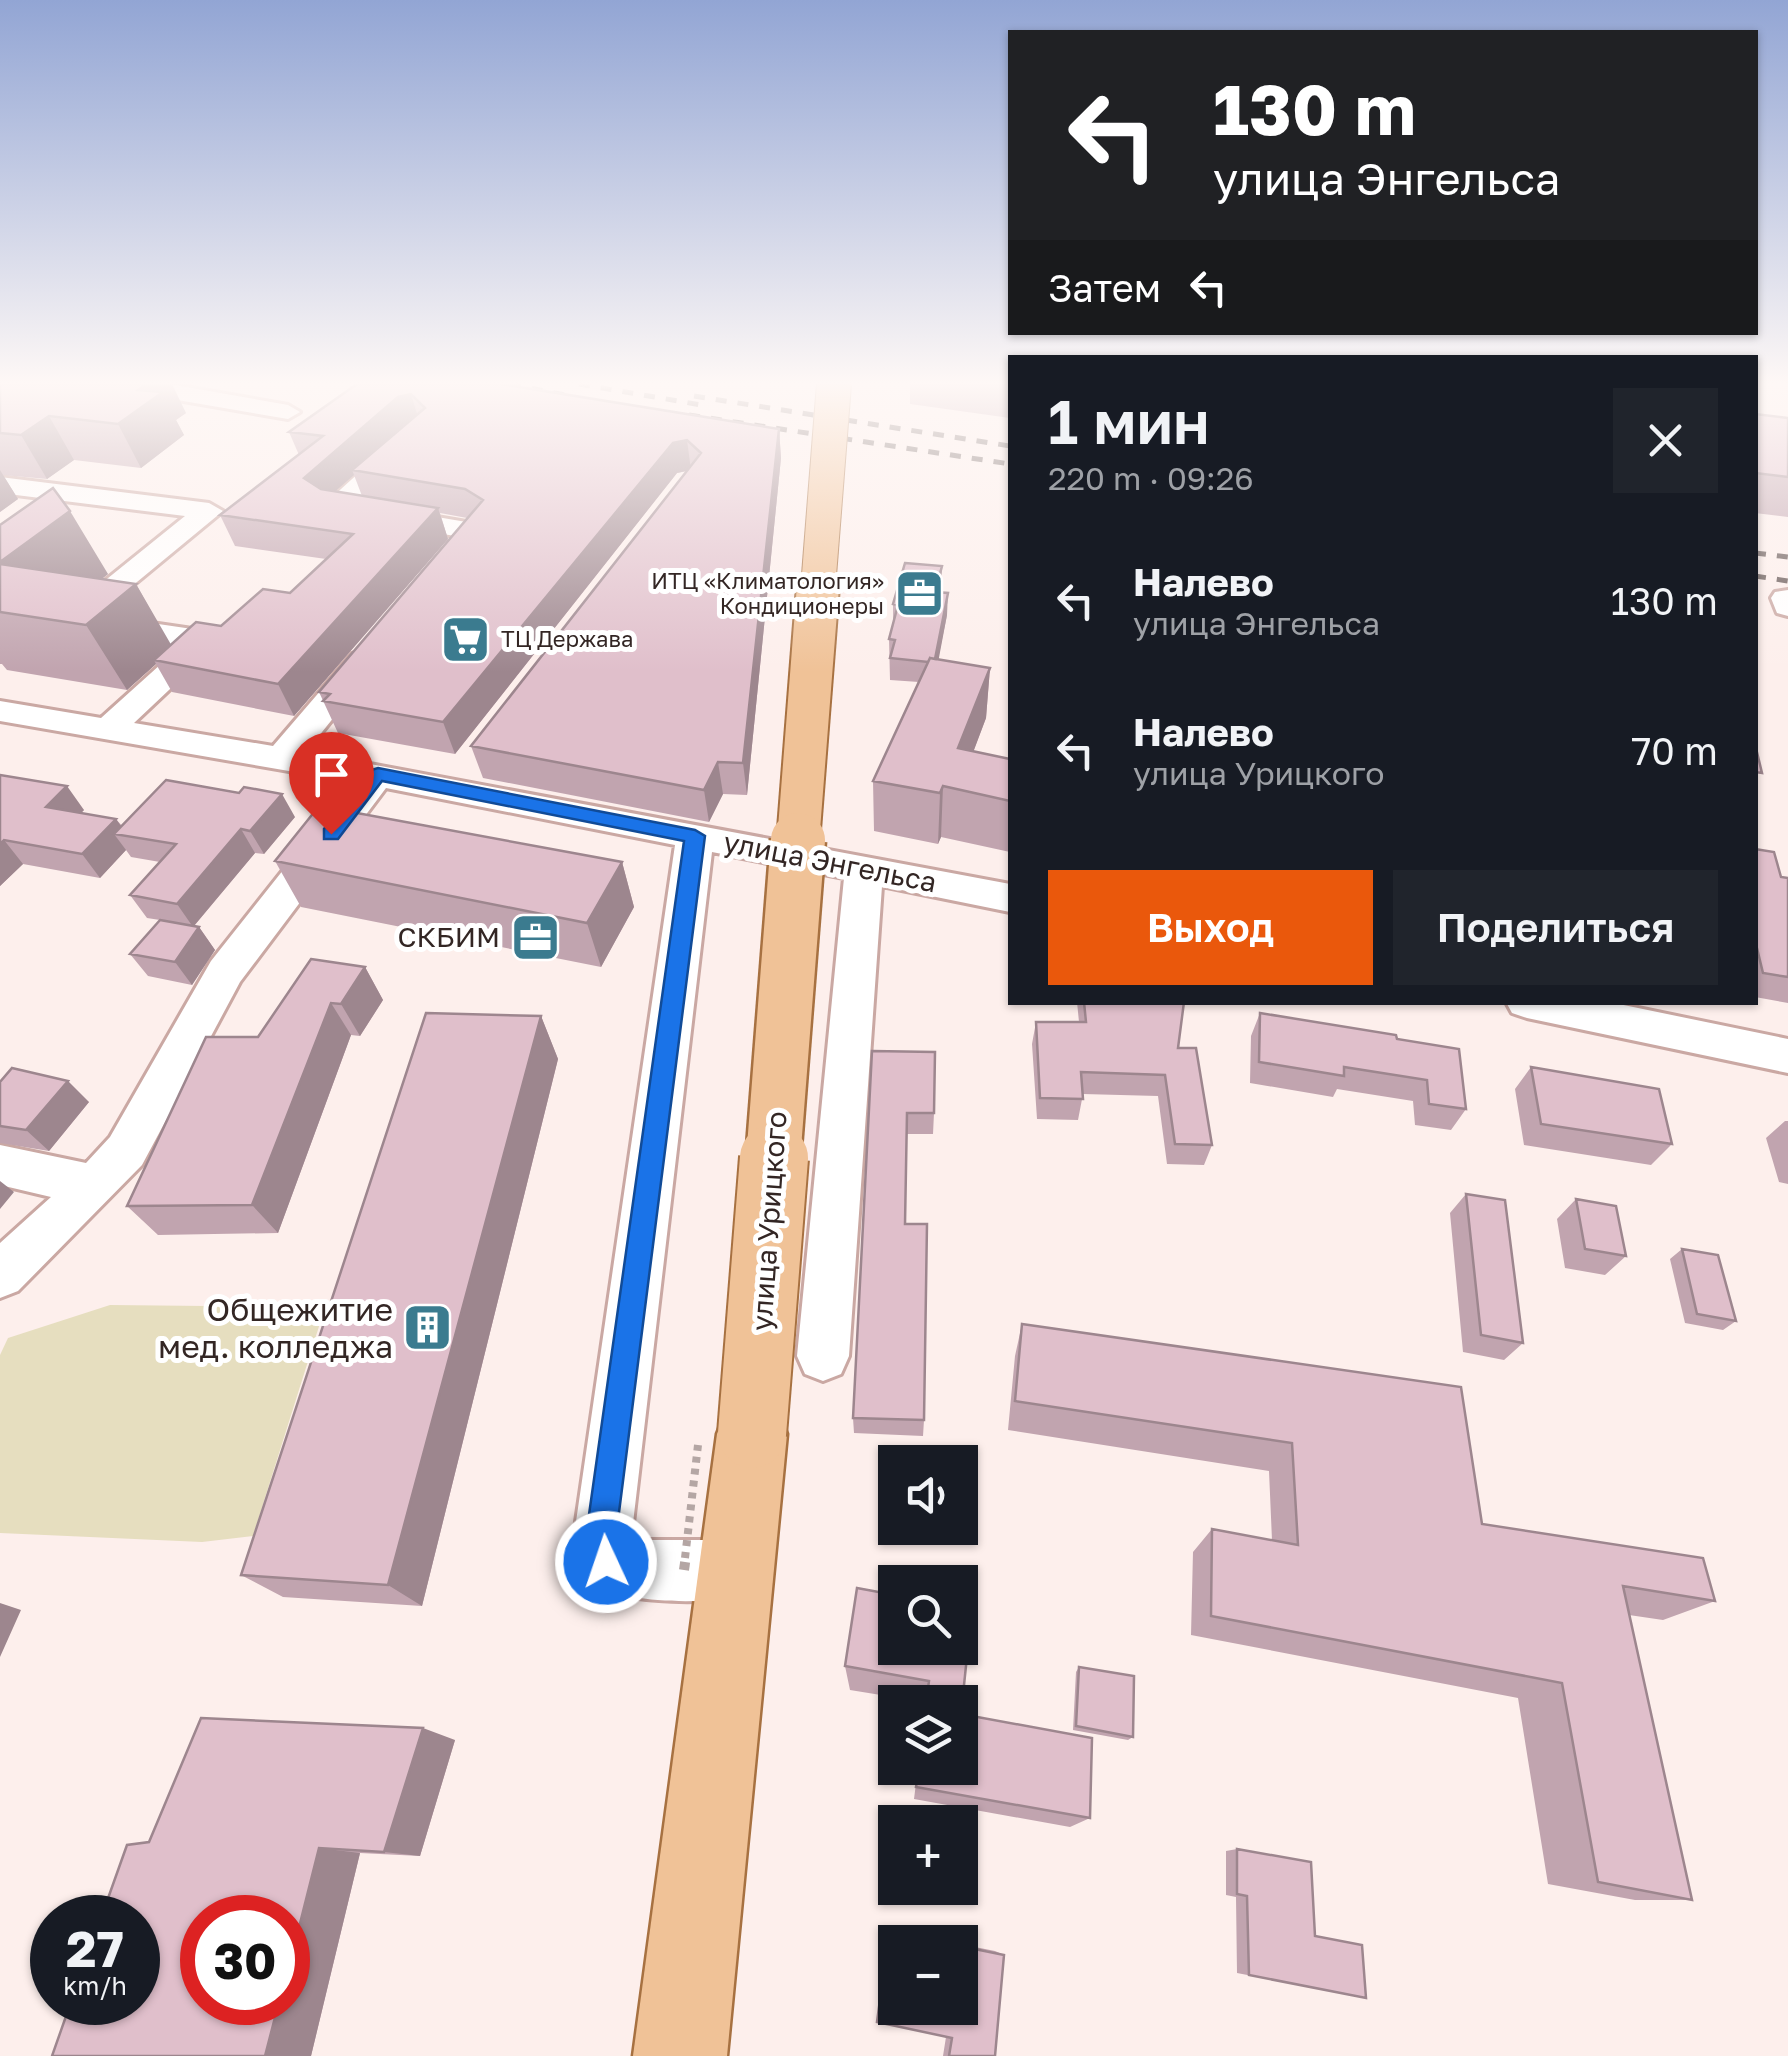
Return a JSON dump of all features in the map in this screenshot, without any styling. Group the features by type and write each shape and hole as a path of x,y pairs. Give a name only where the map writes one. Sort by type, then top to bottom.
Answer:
{"main road":[{"name":"улица Урицкого","path":"680,2056 752,1434 827,480"}],"street":[{"path":"366,480 334,508 474,530 424,590"},
{"path":"0,484 209,512 71,620 206,640 108,729"},
{"path":"56,517 85,496"},
{"path":"282,758 386,634"},
{"name":"улица Энгельса","path":"0,712 378,774 1008,898"},
{"path":"452,788 475,757"},
{"path":"0,1275 95,1186 126,1151 225,972 378,774"},
{"path":"695,836 601,1548 606,1562 620,1569 738,1569"},
{"path":"823,1356 864,868"},
{"path":"1541,1005 1788,1056"},
{"path":"0,1164 95,1186"}],"shaded area":[{"path":"110,1305 296,1307 321,1320 253,1536 202,1542 0,1533 0,1355 8,1338"}],"building":[{"path":"266,480 307,480 321,489 438,508 278,684 154,660 196,622 221,626 263,589 290,593 353,534 220,515"},
{"path":"411,480 643,480 443,722 323,701 330,694 319,692 483,500 465,489"},
{"path":"680,480 774,480 743,763 718,762 704,790 471,746"},
{"path":"53,488 70,511 0,562 0,525"},
{"path":"905,563 942,566 935,592 948,593 935,659 928,662 890,658 895,640 889,639 898,605 893,604"},
{"path":"0,564 136,584 86,625 0,612"},
{"path":"930,658 990,668 958,748 1008,759 1008,801 943,786 940,793 873,781"},
{"path":"0,775 67,786 46,807 116,819 82,854 4,840 0,844"},
{"path":"166,780 239,793 244,787 282,794 250,831 241,829 177,904 130,895 176,844 114,834"},
{"path":"319,806 622,862 587,923 275,861"},
{"path":"1758,849 1774,852 1781,877 1788,878 1788,977 1763,973 1758,952"},
{"path":"160,920 199,927 175,962 130,954"},
{"path":"311,959 365,967 341,1004 331,1003 252,1205 127,1206 206,1037 258,1037"},
{"path":"1084,1005 1184,1005 1178,1048 1196,1048 1212,1145 1175,1144 1165,1075 1081,1072 1083,1099 1040,1098 1036,1022 1086,1022"},
{"name":"Общежитие мед. колледжа","path":"426,1013 541,1016 388,1585 241,1575"},
{"path":"1260,1013 1459,1049 1466,1109 1429,1104 1427,1080 1344,1067 1344,1076 1259,1062"},
{"path":"872,1051 935,1052 934,1113 907,1113 905,1224 927,1224 924,1420 853,1418"},
{"path":"1531,1067 1659,1089 1672,1144 1541,1124"},
{"path":"12,1068 68,1081 26,1130 0,1126 0,1082"},
{"path":"1466,1194 1505,1200 1523,1343 1481,1335"},
{"path":"1576,1199 1616,1206 1626,1256 1585,1249"},
{"path":"1682,1249 1718,1255 1736,1321 1697,1314"},
{"path":"1022,1324 1461,1387 1482,1524 1703,1558 1715,1601 1623,1586 1692,1900 1598,1882 1562,1683 1211,1616 1212,1529 1298,1545 1292,1443 1015,1401"},
{"path":"857,1588 878,1592 878,1665 966,1665 964,1685 928,1685 929,1681 845,1666"},
{"path":"1079,1667 1134,1676 1133,1737 1076,1726"},
{"path":"978,1717 1092,1738 1090,1818 916,1787 978,1785"},
{"path":"201,1718 423,1728 384,1852 319,1848 307,1895 180,1895 180,2025 273,2025 265,2056 52,2056 63,2025 160,2025 160,1895 109,1895 127,1845 149,1842"},
{"path":"1237,1849 1311,1862 1315,1936 1362,1945 1366,1998 1249,1975 1247,1896 1237,1894"},
{"path":"978,1950 1004,1955 995,2056 949,2056 952,2038 891,2025 978,2025"}],"railway":[{"path":"1758,553 1788,557"},
{"path":"1758,576 1788,581"}],"place":[{"name":"ИТЦ «Климатология» Кондиционеры","path":"919,594"},
{"name":"ТЦ Держава","path":"466,639"},
{"name":"СКБИМ","path":"535,937"},
{"name":"Общежитие мед. колледжа","path":"428,1328"}],"route":[{"path":"331,834 378,774 695,836 601,1536 606,1562"}]}
